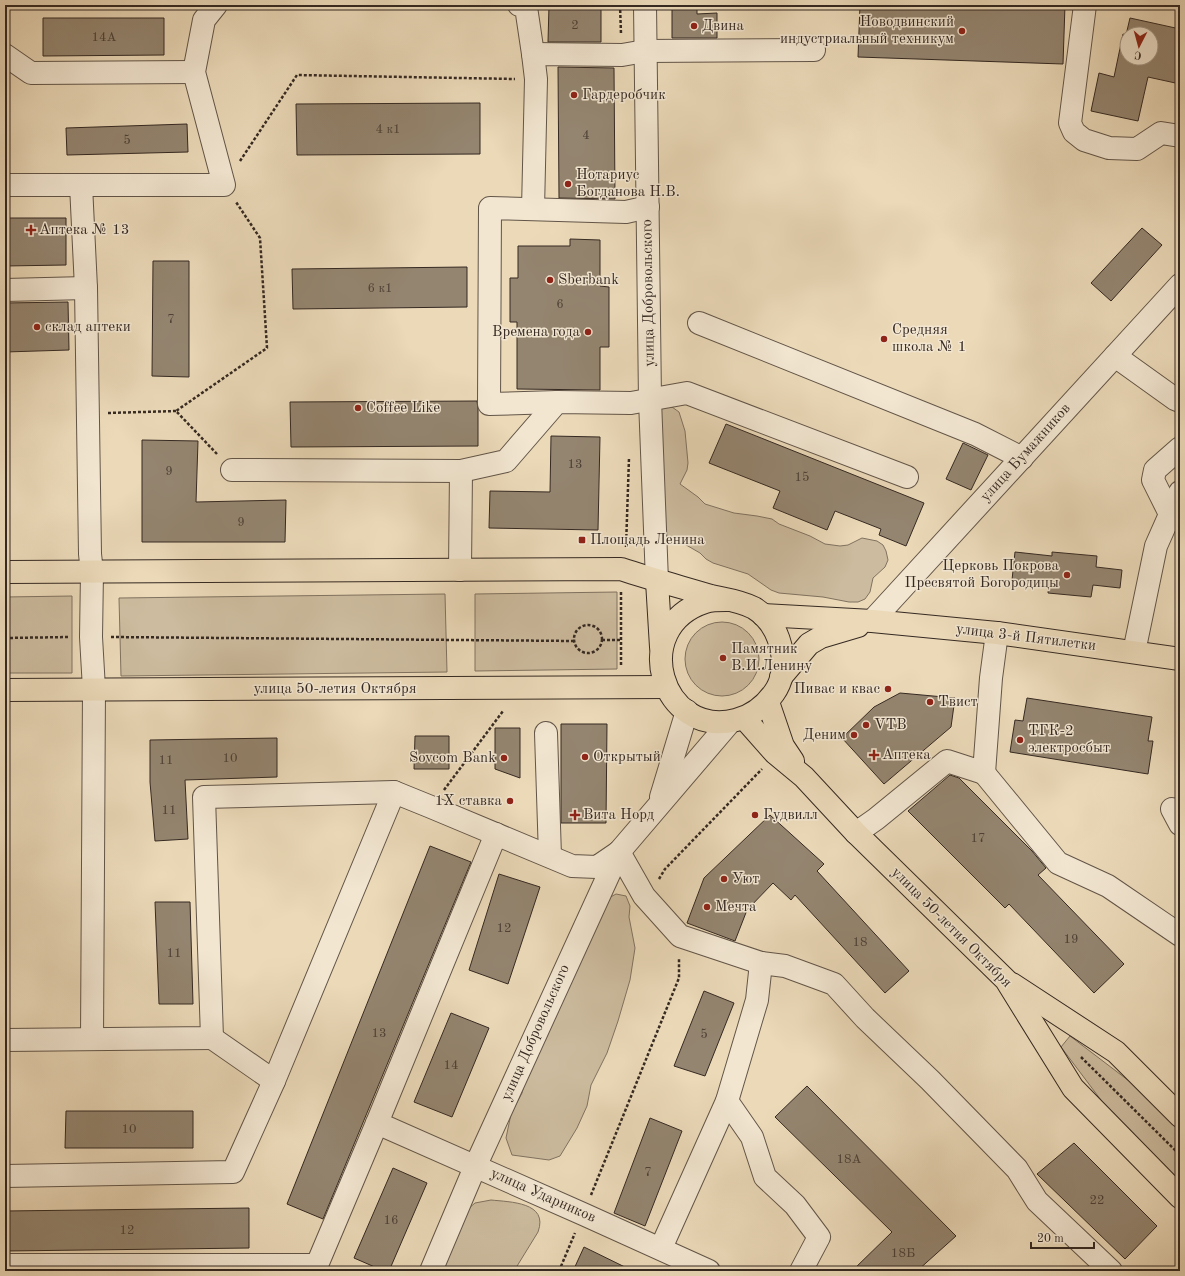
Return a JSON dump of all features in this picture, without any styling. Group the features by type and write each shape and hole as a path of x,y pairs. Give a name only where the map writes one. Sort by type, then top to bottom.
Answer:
{"main road":[{"path":"5,572 621,569 656,581 726,600 741,602 754,608 763,615 776,631 780,642 783,659 781,676 776,690 768,702 757,712 737,720 718,722 709,721 696,717 674,700 666,687 661,672 661,649 656,581"},
{"path":"661,649 666,634 673,624 691,607 707,601 726,600"},
{"name":"улица 3-й Пятилетки","path":"763,615 872,622 997,633 1180,659"},
{"path":"781,676 809,644 821,637 872,622"},
{"name":"улица 50-летия Октября","path":"5,690 666,687"},
{"path":"768,702 784,746 804,777"},
{"path":"737,720 804,777"},
{"name":"улица 50-летия Октября","path":"804,777 856,833 1006,980 1073,1088 1180,1197"},
{"path":"1006,980 1116,1052 1180,1116"}],"street":[{"path":"5,185 224,186 194,72 204,20 216,5"},
{"path":"519,5 526,7 536,79 533,209"},
{"name":"улица Добровольского","path":"645,5 650,400 656,581"},
{"path":"1085,5 1070,123 1074,132 1084,140 1109,148 1137,149 1161,133 1180,136"},
{"path":"533,54 622,55 645,51 814,50"},
{"path":"5,55 31,73 194,72"},
{"path":"81,185 86,288 90,554 92,572 91,637 94,690 92,1040"},
{"path":"648,207 626,212 490,208 489,404 558,402 631,403 686,393 907,477"},
{"name":"улица Бумажников","path":"872,622 1180,285"},
{"path":"5,290 86,288"},
{"path":"699,323 975,434 1022,458"},
{"path":"1115,356 1175,399 1180,401"},
{"path":"232,470 461,471 506,461 558,402"},
{"path":"1170,514 1153,480 1155,470 1180,448"},
{"path":"460,570 461,471"},
{"path":"1134,652 1156,546 1180,492"},
{"path":"984,773 991,678 997,633"},
{"path":"659,806 687,711"},
{"name":"улица Добровольского","path":"432,1271 475,1167 619,852 737,720"},
{"path":"546,733 550,856"},
{"path":"856,833 876,819 946,761 984,773 1058,863 1108,886 1180,935"},
{"path":"212,1038 204,797 394,792 572,866 596,867 619,852 644,896 680,936 761,963 785,966 834,984 865,1018 930,1080 1017,1169 1037,1201 1111,1271"},
{"path":"5,1176 234,1172 274,1081 394,792"},
{"path":"5,1265 316,1268 496,834"},
{"path":"660,1248 726,1101 757,1000 761,963"},
{"path":"5,1040 212,1038 274,1081"},
{"path":"726,1101 752,1136 764,1177 795,1205 819,1237 800,1271"},
{"name":"улица Ударников","path":"377,1123 709,1271"}],"path":[{"path":"88,413 176,411 267,348 260,238 224,186 297,75 536,79"},
{"path":"176,411 232,470"},
{"path":"621,569 621,687"},
{"path":"588,625 592,625 600,631 602,640 599,648 595,651 587,652 579,648 575,641 576,632 583,626 588,625"},
{"path":"5,638 91,637 575,641"},
{"path":"602,640 622,640"},
{"path":"431,807 503,710"},
{"path":"657,882 665,869 756,777 776,753"},
{"path":"559,1271 679,978 680,936"},
{"path":"1077,1053 1180,1155"}],"shaded area":[{"path":"665,405 672,407 679,412 685,431 688,463 687,470 680,484 705,504 734,513 772,519 779,524 810,536 825,544 840,546 848,545 862,538 877,541 883,545 888,560 885,567 873,578 870,592 865,599 858,602 849,602 823,597 779,593 771,590 748,574 713,563 700,553 681,542 664,540 653,414"},
{"path":"617,592 617,669 475,671 475,594"},
{"path":"445,594 447,672 121,676 119,598"},
{"path":"72,596 72,673 5,673 5,597"},
{"path":"715,622 729,622 743,628 753,638 759,652 759,666 753,680 743,690 729,696 715,696 701,690 691,680 685,666 685,652 691,638 701,628"},
{"path":"616,894 626,896 630,906 629,917 635,948 630,980 618,1021 607,1053 591,1085 587,1106 577,1128 560,1156 549,1160 512,1155 506,1138 511,1114 522,1093 528,1068 607,899"},
{"path":"1070,1036 1133,1084 1180,1131 1180,1181 1107,1108 1061,1047"},
{"path":"491,1200 517,1203 533,1209 538,1215 540,1222 538,1232 514,1271 443,1271 468,1209 475,1203"}],"building":[{"path":"549,5 601,5 601,42 548,42"},
{"name":"Двина","path":"672,5 697,5 697,14 717,13 717,38 672,38"},
{"name":"Новодвинский индустриальный техникум","path":"860,5 1065,5 1063,64 858,57"},
{"path":"43,18 164,18 164,55 43,56"},
{"path":"1130,18 1180,29 1180,84 1148,77 1138,121 1091,111 1099,73 1114,77 1119,53 1119,66 1159,66 1159,26 1128,26"},
{"path":"558,67 614,68 615,199 559,198"},
{"path":"480,103 480,154 297,155 296,104"},
{"path":"187,124 188,152 67,155 66,128"},
{"path":"5,218 66,218 66,265 5,266"},
{"path":"1142,228 1162,245 1111,301 1091,283"},
{"path":"570,239 600,240 600,286 609,287 609,347 600,347 600,390 517,389 517,322 510,322 510,278 518,278 518,246 570,246"},
{"path":"153,261 189,261 189,377 152,376"},
{"path":"467,267 467,307 293,309 292,269"},
{"name":"склад аптеки","path":"68,302 69,350 5,352 5,303"},
{"path":"477,401 478,446 291,447 290,402"},
{"path":"726,424 924,503 906,546 879,535 881,529 835,511 827,530 773,508 780,491 709,463"},
{"path":"551,436 600,437 598,530 489,528 490,491 550,492"},
{"path":"142,440 198,441 196,502 286,500 285,542 142,542"},
{"path":"963,443 988,455 971,490 946,479"},
{"name":"Церковь Покрова Пресвятой Богородицы","path":"1015,552 1052,556 1052,552 1097,556 1096,567 1122,570 1120,588 1093,585 1091,597 1048,593 1049,584 1012,580"},
{"path":"900,693 955,698 951,727 884,784 842,738 874,707"},
{"path":"1027,698 1152,717 1148,741 1153,741 1148,774 1010,752 1015,720 1023,721"},
{"path":"561,724 607,724 606,823 561,823"},
{"path":"495,728 520,728 520,778 495,769"},
{"path":"415,736 449,736 449,769 414,769"},
{"path":"277,738 277,777 185,780 188,839 155,841 150,782 150,740"},
{"path":"950,775 959,778 1032,851 1046,868 1038,875 1124,964 1094,993 1009,904 1005,908 908,811"},
{"path":"770,815 824,864 817,871 909,971 885,993 795,895 791,900 773,883 747,910 735,941 687,923 704,878"},
{"path":"430,846 471,862 323,1219 287,1204"},
{"path":"499,874 540,887 508,984 469,970"},
{"path":"155,902 190,902 193,1004 159,1004"},
{"path":"704,991 734,1003 705,1076 674,1066"},
{"path":"451,1013 489,1028 452,1117 414,1102"},
{"path":"807,1086 956,1236 917,1271 852,1271 892,1232 775,1117"},
{"path":"66,1111 193,1111 193,1148 65,1148"},
{"path":"650,1118 682,1131 645,1226 614,1213"},
{"path":"1074,1143 1157,1226 1125,1259 1037,1174"},
{"path":"393,1168 427,1183 389,1271 384,1271 354,1258"},
{"path":"249,1208 249,1248 5,1251 5,1211"},
{"path":"584,1247 633,1271 573,1271"}],"place":[{"name":"Двина","path":"694,26"},
{"name":"Новодвинский индустриальный техникум","path":"962,31"},
{"name":"Гардеробчик","path":"574,95"},
{"name":"Нотариус Богданова Н.В.","path":"568,184"},
{"name":"Аптека № 13","path":"31,230"},
{"name":"Sberbank","path":"550,280"},
{"name":"склад аптеки","path":"37,327"},
{"name":"Времена года","path":"588,332"},
{"name":"Средняя школа № 1","path":"884,339"},
{"name":"Coffee Like","path":"358,408"},
{"name":"Площадь Ленина","path":"582,540"},
{"name":"Церковь Покрова Пресвятой Богородицы","path":"1067,575"},
{"name":"Памятник В.И.Ленину","path":"723,658"},
{"name":"Пивас и квас","path":"888,689"},
{"name":"Твист","path":"930,702"},
{"name":"VTB","path":"866,725"},
{"name":"Деним","path":"854,735"},
{"name":"ТГК-2 электросбыт","path":"1020,740"},
{"name":"Аптека","path":"874,755"},
{"name":"Открытый","path":"585,757"},
{"name":"Sovcom Bank","path":"504,758"},
{"name":"1Х ставка","path":"510,801"},
{"name":"Вита Норд","path":"575,815"},
{"name":"Гудвилл","path":"755,815"},
{"name":"Уют","path":"724,879"},
{"name":"Мечта","path":"707,907"}]}
